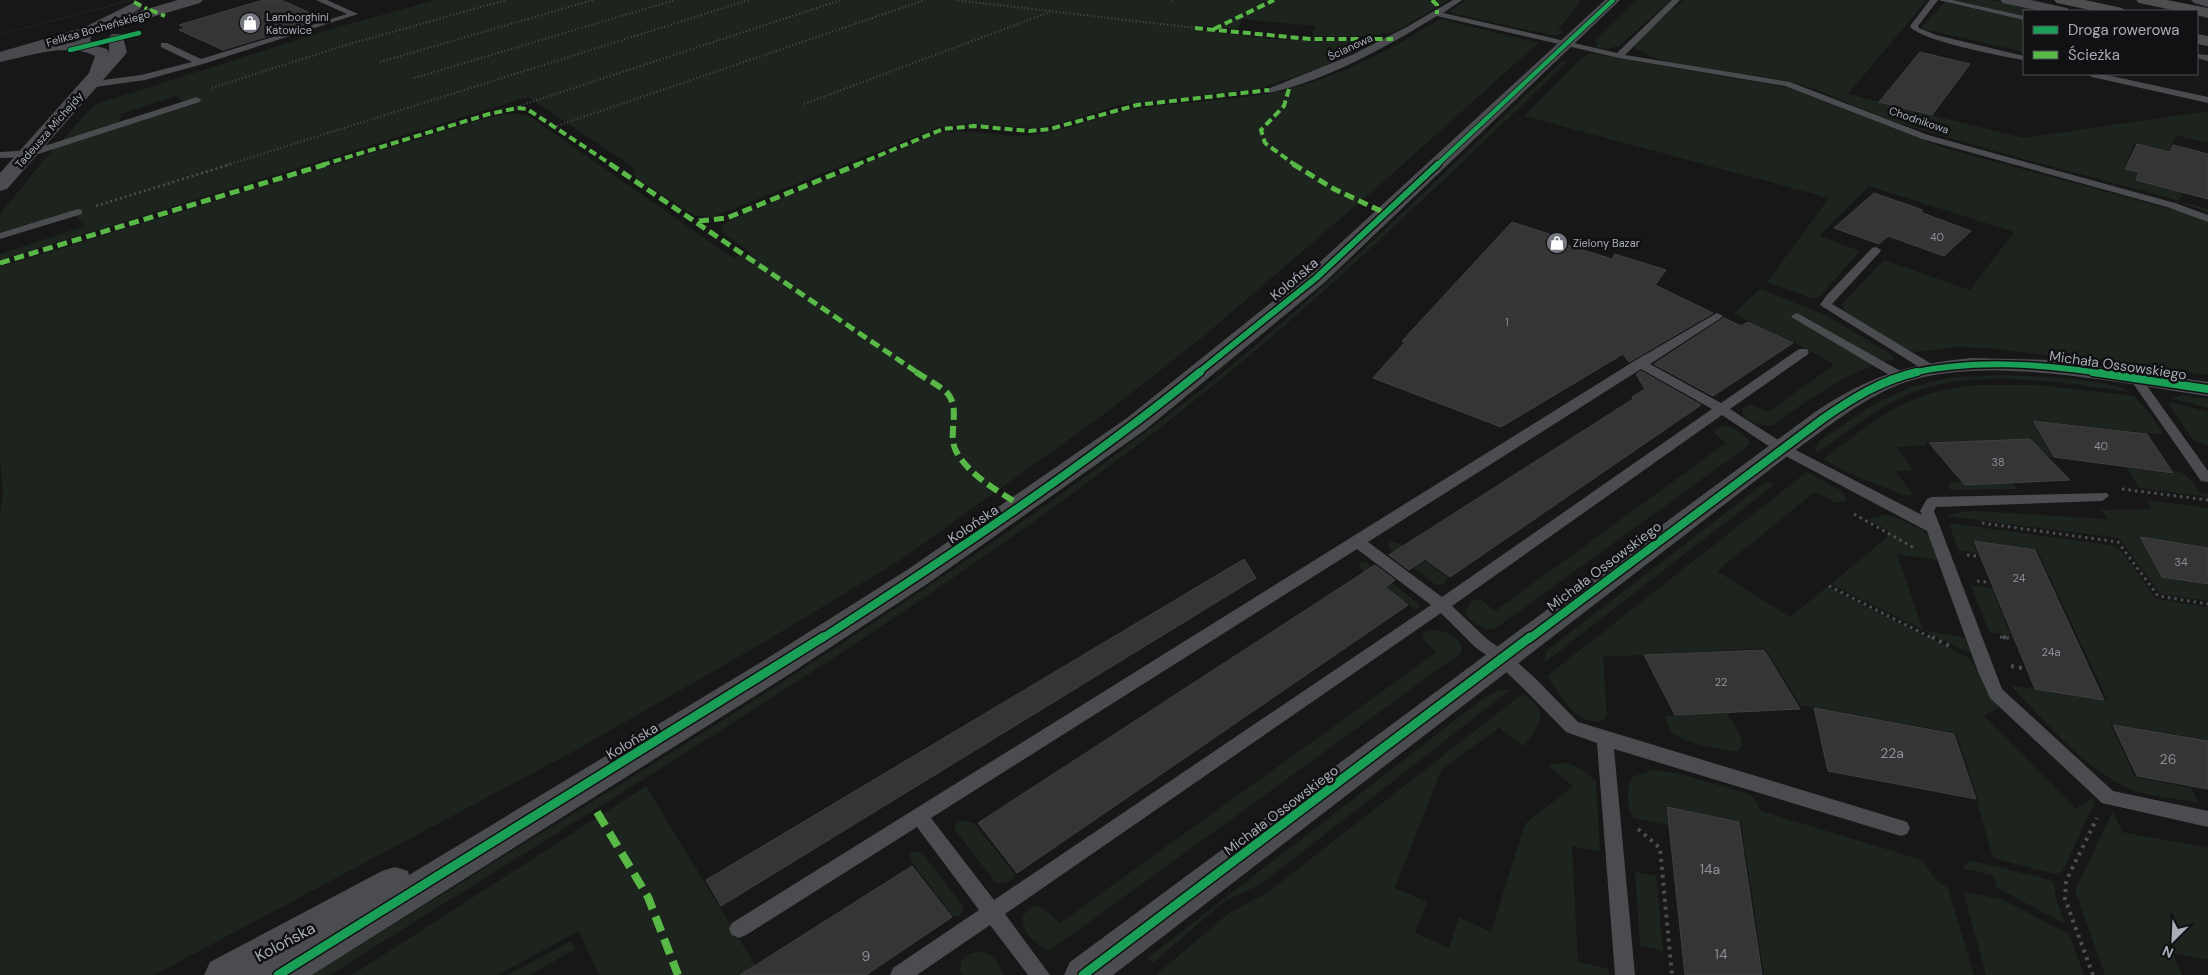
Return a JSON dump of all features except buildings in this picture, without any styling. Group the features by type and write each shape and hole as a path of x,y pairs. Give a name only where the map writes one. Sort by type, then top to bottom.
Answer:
{"highway":[{"path":"2062,0 2112,10"},
{"path":"2144,0 2193,10"}],"main road":[{"name":"Feliksa Bocheńskiego","path":"5,41 136,6 155,6 196,0"},
{"path":"2008,0 2057,10"},
{"path":"2199,0 2208,2"},
{"name":"Feliksa Bocheńskiego","path":"0,57 86,39 155,6"}],"street":[{"name":"Kolońska","path":"278,975 777,667 917,577 1136,424 1316,278 1613,0"},
{"path":"86,39 136,6"},
{"path":"5,41 118,37 126,27 155,6"},
{"name":"Tadeusza Michejdy","path":"0,185 119,52 118,37"},
{"path":"86,39 103,56 92,80"},
{"name":"Michała Ossowskiego","path":"1083,975 1781,448 1873,388 1900,376 1931,369 2010,366 2043,367 2208,389"},
{"name":"Kolońska","path":"223,975 612,768"}],"lane":[{"path":"92,80 142,78 354,14 320,0"},
{"name":"Ścianowa","path":"1268,90 1282,88 1343,63 1393,39 1458,0"},
{"path":"1619,56 1676,0"},
{"path":"1934,0 1914,26 1916,30 1934,37 2023,58"},
{"path":"1942,0 2023,18"},
{"path":"1437,14 1567,44"},
{"name":"Chodnikowa","path":"1567,44 1619,56 1793,85 1925,137 2171,205 2208,219"},
{"path":"164,45 200,62"},
{"path":"2096,75 2208,100"},
{"path":"0,155 27,154 197,100"},
{"path":"0,236 78,212"},
{"path":"1876,250 1830,298 1826,305 1931,369"},
{"path":"740,929 1640,363 1718,316"},
{"path":"1798,316 1900,376"},
{"path":"900,975 1442,605 1723,410 1803,352"},
{"path":"1640,363 1723,410 1781,448 1932,527"},
{"name":"Michała Ossowskiego","path":"2136,379 2206,478"},
{"path":"2102,496 1932,502 1927,511 1983,663 1996,693 2108,798 2208,820"},
{"path":"1358,542 1442,605 1480,643 1502,658 1572,727 1605,739 1901,828"},
{"path":"1605,739 1625,975"},
{"path":"919,816 1040,975"}],"path":[{"path":"206,90 346,45 506,0"},
{"path":"380,62 593,0"},
{"path":"414,78 675,0"},
{"path":"78,212 749,0"},
{"path":"510,109 841,0"},
{"path":"554,126 925,0"},
{"path":"955,0 1195,28"},
{"path":"804,104 1050,12"},
{"path":"2102,496 2110,487 2208,500"},
{"path":"1972,522 2118,542 2158,596 2208,604"},
{"path":"1829,586 1983,663"},
{"path":"2094,975 2065,898 2066,881 2108,798"},
{"path":"1635,826 1660,848 1672,975"}],"shaded area":[{"path":"135,0 0,35 0,34"},
{"path":"435,0 1448,0 1395,32 1367,36 1312,36 1315,26 1242,19 1238,29 1198,25 1194,30 1283,40 1382,41 1320,68 1261,88 1119,105 1061,123 1035,128 968,124 939,127 713,217 695,216 636,178 633,172 635,168 528,97 0,260 0,254 85,226 74,215 0,234 0,214 53,149 201,102 196,99 185,103 176,96 121,114 120,124 61,142 94,105 328,30"},
{"path":"1466,0 1581,0 1558,30 1563,32 1556,36 1456,14 1450,11"},
{"path":"1637,0 1671,0 1619,46 1606,49 1595,47 1598,44 1595,41"},
{"path":"1683,0 1927,0 1848,94 2023,138 2208,111 2208,143 2176,135 2169,151 2135,143 2124,168 2186,185 2179,201 1998,152 1890,120 1804,85 1772,78 1672,63 1636,49 1635,43"},
{"path":"1950,0 1992,0 2040,10 2023,10 2023,16"},
{"path":"1945,2 2023,20 2023,52 1924,29 1921,27"},
{"path":"1440,19 1538,43 1390,176 1205,335 1111,409 902,559 759,645 578,749 154,975 0,975 0,513 3,492 0,460 0,267 486,118 512,113 529,116 733,258 751,253 722,232 722,226 729,221 935,134 960,131 1021,136 1033,135 1131,110 1267,94 1290,89 1356,65"},
{"path":"1590,53 1789,88 1944,148 2185,213 2208,222 2208,375 1990,348 1958,347 1916,352 1906,349 1845,313 1842,304 1884,260 1970,290 2014,232 1869,186 1819,236 1860,251 1818,298 1811,298 1767,282 1829,198 1524,116 1580,59"},
{"path":"1562,61 1567,62 1422,201 1324,291 1170,420 1069,496 967,568 757,708 330,975 312,975 643,770 862,631 1076,484 1180,406 1279,325 1328,282"},
{"path":"2179,201 2208,209 2208,213"},
{"path":"1760,289 1827,316 1891,354 1894,359 1845,378 1772,426 1757,424 1743,416 1742,408 1752,405 1768,412 1834,365 1819,355 1734,314"},
{"path":"2001,375 2087,381 2119,387 2129,392 2023,380 1968,380 1942,384 1903,397 1865,419 1817,453 1815,449 1819,441 1874,404 1911,387 1947,378"},
{"path":"1978,385 2037,385 2134,396 2151,415 2164,435 2031,420 2052,457 2049,457 2030,439 1926,442 1927,445 1897,447 1913,470 1895,471 1913,494 1906,496 1846,472 1823,459 1877,419 1912,400 1953,388"},
{"path":"2182,395 2208,399 2208,408 2171,398"},
{"path":"2171,402 2208,412 2208,446 2193,440 2169,405"},
{"path":"1723,426 1742,434 1750,443 1748,446 1496,628 1487,630 1468,618 1465,611 1473,600 1481,600 1495,611 1726,443 1715,434 1714,430"},
{"path":"2127,468 2174,474 2173,470 2178,471 2189,478 2200,493 2208,494 2208,497 2139,488"},
{"path":"1807,472 1842,491 1847,500 1836,503 1815,492 1717,571 1790,617 1827,587 1971,659 1986,691 2000,707 1984,716 2076,809 2093,798 2094,804 2062,872 2055,874 1993,858 1977,802 1979,802 1956,733 1800,705 1765,648 1603,657 1607,716 1602,721 1584,719 1576,714 1547,676"},
{"path":"1767,481 1774,485 1544,663 1546,651"},
{"path":"1962,482 1965,485 2012,483 2017,489 1951,490 1948,486 1950,483"},
{"path":"2147,500 2208,508 2208,547 2138,537 2162,577 2208,585 2208,601 2160,594 2119,538 1945,516 1975,511 2108,519 2101,510 2152,509"},
{"path":"1890,515 1923,530 1930,536 1938,560 1897,554 1923,630 1831,584 1892,533 1868,519"},
{"path":"1949,523 2115,546 2126,557 2156,599 2208,607 2208,740 2110,724 2135,777 2191,788 2199,803 2135,791 2111,779 2064,742 2010,685 2108,701 2037,550 1972,540 1978,554 1958,550"},
{"path":"1390,541 1403,545 1448,578 1442,585 1435,584 1390,550 1388,544"},
{"path":"1361,562 1366,562 1420,605 1417,609 1362,570 1359,565"},
{"path":"1971,585 1992,588 2011,636 1989,632"},
{"path":"1431,630 1442,631 1457,639 1460,643 1461,653 1049,951 1036,942 1025,930 1023,918 1026,912 1034,906 1043,908 1060,923 1437,652 1424,641 1424,632"},
{"path":"1923,630 1965,638 1971,654"},
{"path":"1499,690 1510,690 1261,884 1225,901 1154,962 1146,959 1485,697"},
{"path":"1522,694 1537,706 1540,712 1538,725 1534,732 1523,746 1499,728 1441,770 1395,888 1427,902 1415,933 1449,948 1459,917 1491,932 1525,824 1573,786 1548,766 1562,763 1574,766 1596,781 1600,852 1572,846 1578,962 1608,969 1609,975 1156,975 1229,913 1267,893"},
{"path":"1727,713 1741,737 1742,746 1738,751 1704,746 1685,740 1673,733 1664,716"},
{"path":"1653,770 1677,773 1752,795 1761,811 1922,860 1936,880 1948,888 1974,975 1764,975 1741,822 1666,806 1668,825 1633,818 1629,809 1628,798 1632,777"},
{"path":"646,786 761,975 599,975 579,931 498,975 352,975"},
{"path":"2113,811 2122,832 2208,848 2208,960 2173,953 2182,975 2105,975 2075,890"},
{"path":"961,820 974,823 1015,874 1013,879 1004,883 996,883 955,830 955,825"},
{"path":"916,851 922,853 962,905 964,910 958,917 953,916 911,861 910,853"},
{"path":"1970,860 2050,880 2054,884 2055,895 2065,924 1996,887 1994,876 1963,868"},
{"path":"1635,872 1656,876 1663,951 1640,946"},
{"path":"1963,891 2003,900 2069,934 2084,975 1986,975"},
{"path":"571,941 575,949 530,975 507,975"},
{"path":"984,952 995,958 1004,975 963,975 960,971 961,961 971,953"}],"marked path":[{"path":"1214,29 1274,0"},
{"path":"1432,0 1437,5 1437,14"},
{"path":"134,2 147,9"},
{"path":"150,10 165,16"},
{"path":"1195,28 1310,39 1393,39"},
{"path":"1289,89 1284,106 1261,130 1265,143 1284,158 1334,189 1385,213"},
{"path":"699,221 714,221 727,218 943,129 974,126 1029,131 1050,129 1137,105 1269,90"},
{"path":"0,263 489,114 517,108 527,109 697,221 948,394 953,406 952,439 955,450 970,469 1021,506"},
{"path":"597,812 624,853 648,897 678,975"}],"cycle path":[{"path":"278,975 777,667 917,577 1136,424 1316,278 1613,0"},
{"path":"70,50 139,33"},
{"path":"1083,975 1781,448 1838,408 1868,390 1900,376 1934,368 1972,365 2012,365 2094,372 2208,389"}],"place":[{"name":"Lamborghini Katowice","path":"250,23"},
{"name":"Zielony Bazar","path":"1557,243"}]}
